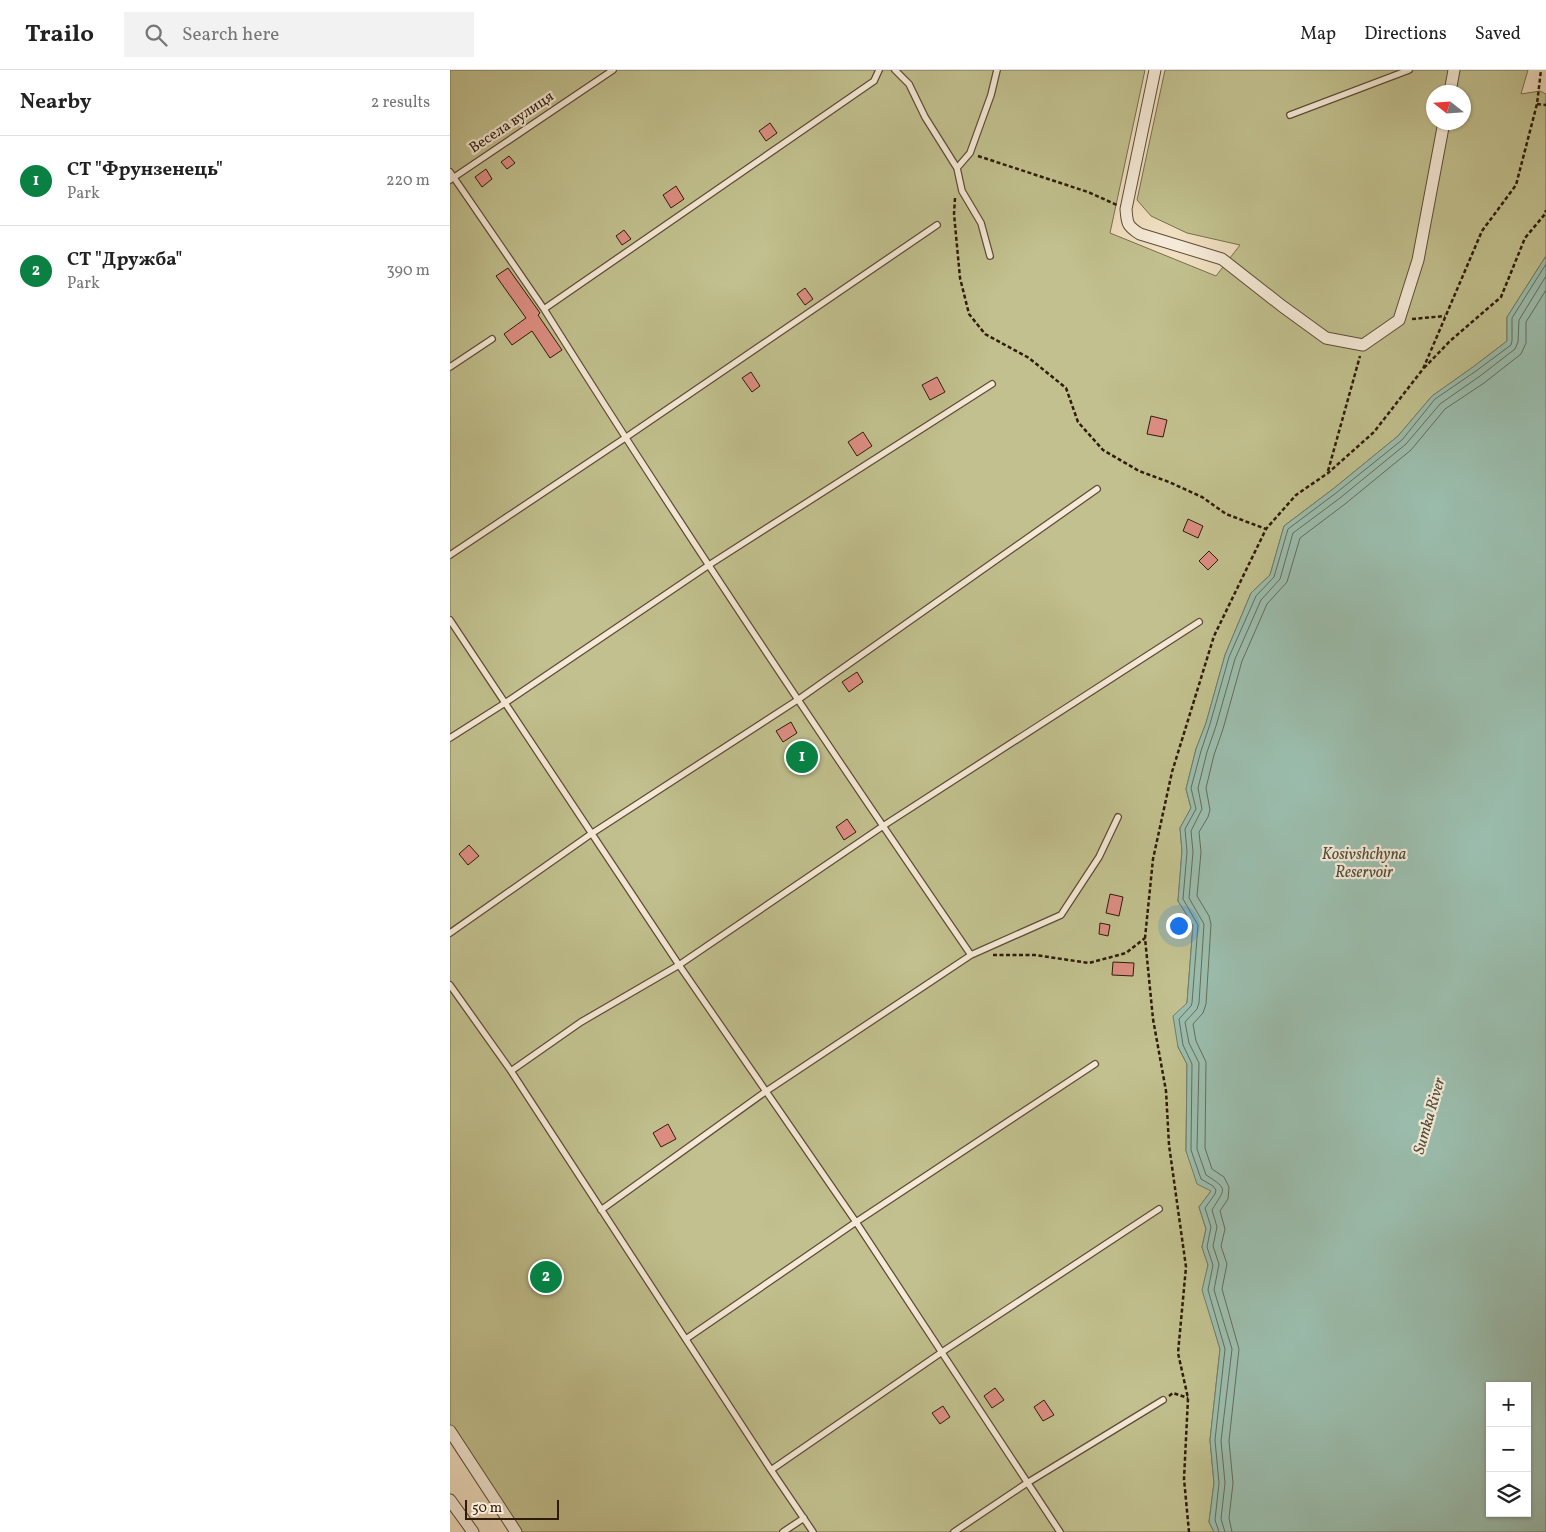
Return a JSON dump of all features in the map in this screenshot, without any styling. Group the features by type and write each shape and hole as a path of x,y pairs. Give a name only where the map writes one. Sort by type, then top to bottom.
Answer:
{"street":[{"path":"1155,70 1126,209 1129,227 1140,234 1222,259 1326,338 1363,345 1399,320 1418,260 1442,130"},
{"path":"1451,85 1454,70"},
{"path":"450,1431 516,1532"},
{"path":"450,1500 473,1532"}],"lane":[{"name":"Весела вулиця","path":"451,176 613,70"},
{"path":"544,309 874,81 879,70"},
{"path":"895,70 909,84 925,117 957,168 962,191 981,223 990,256"},
{"path":"957,168 970,153 991,95 997,70"},
{"path":"1290,115 1409,70"},
{"path":"451,176 544,309 708,565 971,955"},
{"path":"450,555 937,225"},
{"path":"450,367 492,339"},
{"path":"450,738 708,565 992,384"},
{"path":"450,933 591,834 798,699 1097,489"},
{"path":"450,620 679,965 856,1222 1060,1532"},
{"path":"511,1071 581,1022 679,965 883,826 1199,622"},
{"path":"601,1210 765,1092 971,955 1061,915 1099,857 1118,817"},
{"path":"450,984 511,1071 813,1532"},
{"path":"686,1340 856,1222 1095,1064"},
{"path":"771,1470 942,1352 1158,1209"},
{"path":"954,1532 1027,1482 1163,1400"},
{"path":"783,1532 804,1518"}],"path":[{"path":"1423,369 1482,231 1516,185 1537,104 1541,70"},
{"path":"1537,104 1546,105"},
{"path":"970,153 1088,192 1126,209"},
{"path":"955,196 954,214 960,278 969,314 986,334 1029,358 1066,388 1078,422 1104,450 1138,470 1202,497 1226,514 1266,529"},
{"path":"1190,1532 1184,1479 1188,1398 1178,1353 1186,1268 1169,1145 1166,1091 1153,1019 1145,938 1153,859 1172,772 1214,636 1266,529 1296,495 1328,473 1374,432 1423,369 1450,341 1501,297 1525,238 1545,214 1546,210"},
{"path":"1399,320 1445,316"},
{"path":"1328,473 1363,345"},
{"path":"971,955 1035,955 1089,963 1126,953 1145,938"},
{"path":"1163,1400 1173,1393 1188,1398"}],"shaded area":[{"path":"450,70 1145,70 1110,233 1216,276 1240,245 1187,233 1151,216 1137,200 1165,70 1528,70 1521,94 1540,91 1546,94 1546,256 1507,317 1507,341 1432,396 1398,436 1284,526 1270,575 1251,593 1225,655 1206,723 1196,749 1186,789 1191,808 1180,828 1182,851 1178,901 1193,925 1187,1003 1178,1047 1187,1064 1186,1151 1212,1190 1199,1207 1206,1229 1202,1247 1208,1265 1203,1290 1220,1349 1210,1440 1214,1483 1209,1522 1214,1532 520,1532 450,1426"}],"water":[{"name":"Kosivshchyna Reservoir","path":"1546,256 1546,1532 1214,1532 1209,1522 1214,1483 1210,1440 1220,1349 1202,1290 1208,1265 1202,1247 1206,1229 1199,1207 1211,1191 1197,1184 1186,1151 1187,1064 1178,1047 1173,1016 1187,1003 1193,925 1178,901 1182,851 1180,828 1191,808 1186,789 1196,749 1206,723 1225,655 1251,593 1270,575 1284,526 1398,436 1432,396 1507,341 1507,317"}],"building":[{"path":"770,123 777,133 766,141 759,131"},
{"path":"509,156 515,163 507,169 501,162"},
{"path":"486,169 492,179 482,187 475,177"},
{"path":"676,186 684,199 671,208 663,195"},
{"path":"624,230 631,239 622,245 616,236"},
{"path":"508,268 540,313 538,315 562,350 550,358 532,331 512,345 504,334 526,318 496,276"},
{"path":"805,288 813,299 805,305 797,294"},
{"path":"751,372 760,386 752,392 742,378"},
{"path":"937,377 945,392 930,400 922,385"},
{"path":"1151,416 1167,420 1163,437 1147,434"},
{"path":"863,432 872,446 857,456 848,442"},
{"path":"1188,519 1203,526 1198,538 1183,531"},
{"path":"1209,551 1218,560 1208,570 1199,561"},
{"path":"857,672 863,682 849,692 842,682"},
{"path":"791,722 797,733 783,742 776,731"},
{"path":"847,819 856,832 844,840 836,827"},
{"path":"469,845 479,856 468,865 459,854"},
{"path":"1110,894 1123,897 1119,916 1106,913"},
{"path":"1100,923 1110,925 1108,936 1099,934"},
{"path":"1113,962 1134,963 1133,976 1112,975"},
{"path":"668,1124 676,1139 661,1147 653,1133"},
{"path":"995,1388 1004,1400 992,1408 984,1396"},
{"path":"1044,1400 1054,1415 1043,1421 1034,1407"},
{"path":"943,1406 950,1417 940,1424 932,1413"}],"place":[{"name":"СТ \"Фрунзенець\"","path":"802,757"},
{"name":"СТ \"Дружба\"","path":"546,1277"}],"water label":[{"name":"Sumka River","path":"1430,1116"}]}
